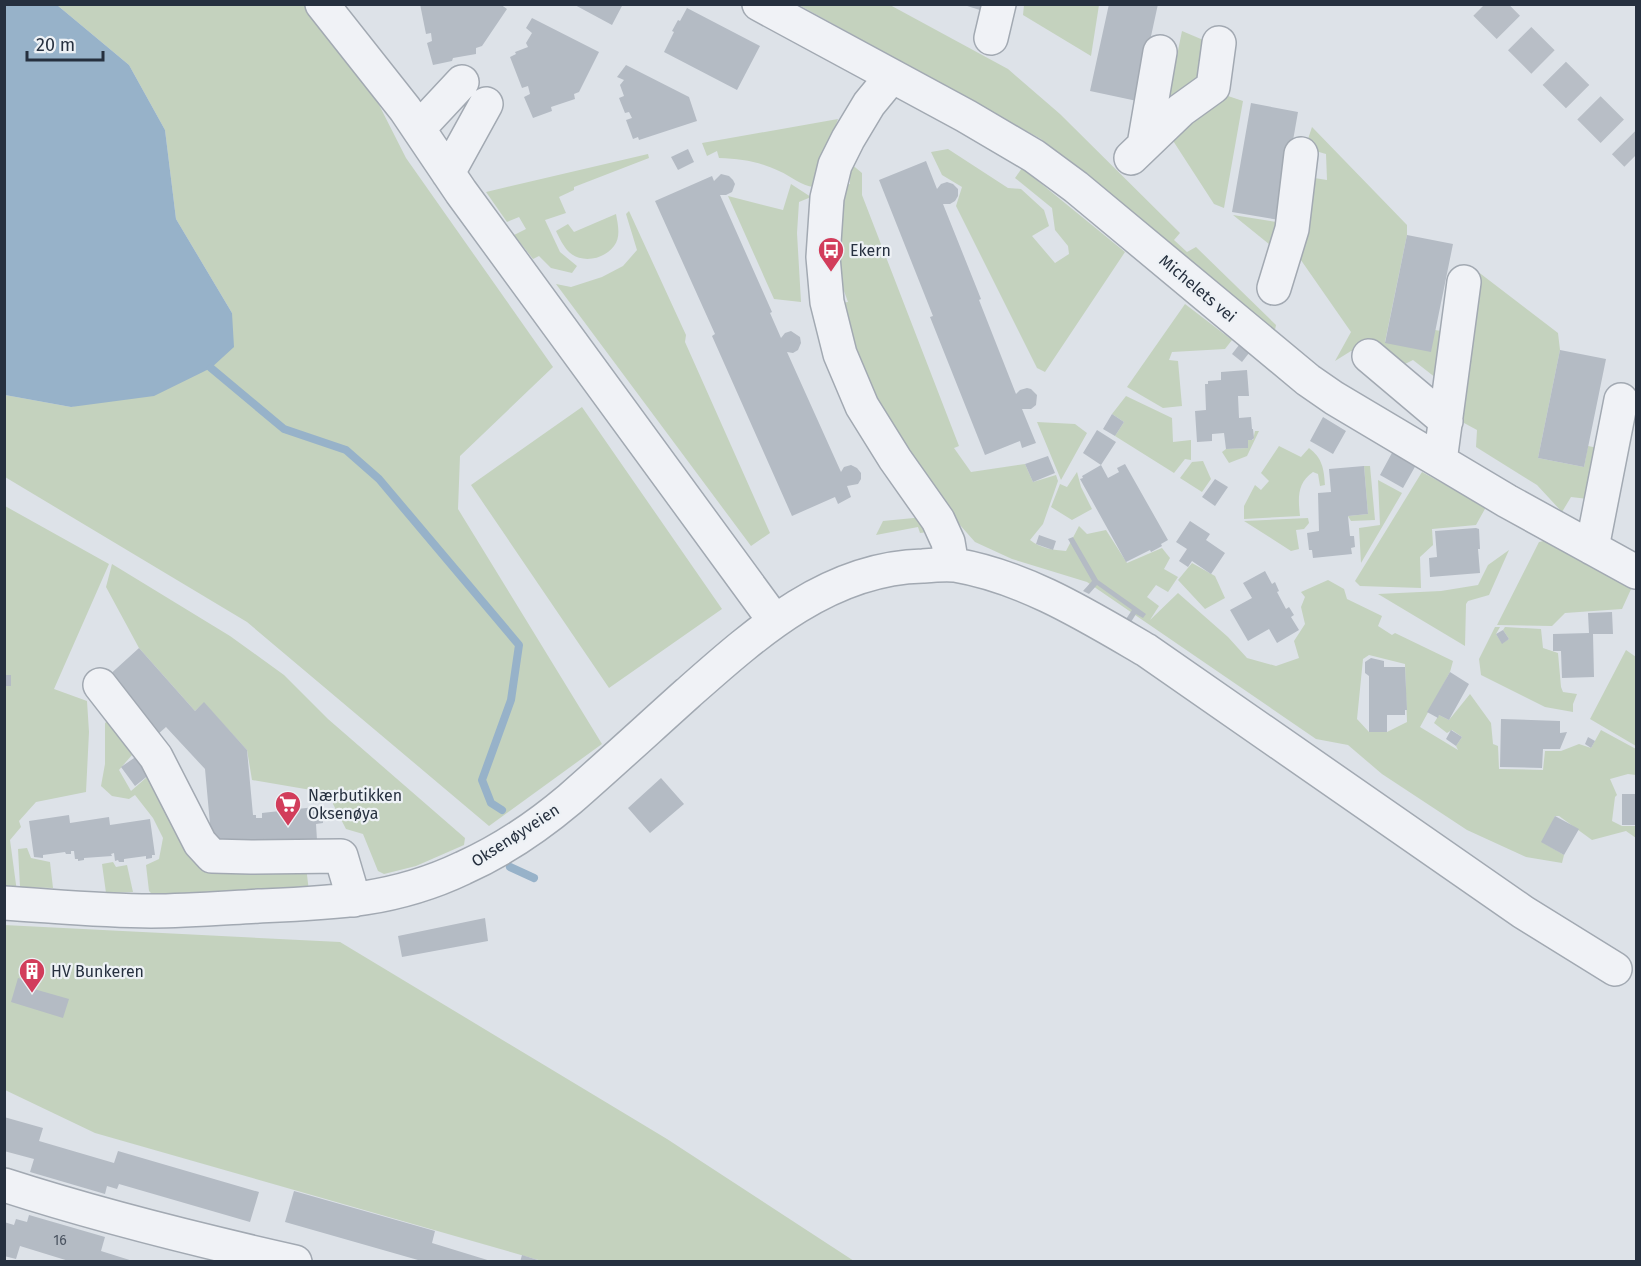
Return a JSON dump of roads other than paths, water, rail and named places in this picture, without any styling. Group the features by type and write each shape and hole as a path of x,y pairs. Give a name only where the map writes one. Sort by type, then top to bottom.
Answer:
{"street":[{"path":"322,4 418,128 774,620"},
{"name":"Michelets vei","path":"759,4 966,116 1034,156 1076,187 1308,380 1334,398 1636,572"},
{"path":"991,38 999,4"},
{"path":"1160,52 1137,151 1181,110 1213,87 1219,43"},
{"path":"892,76 864,112 835,165 827,198 823,257 827,302 840,354 862,406 895,459 938,520 948,542 952,565"},
{"path":"418,128 462,82"},
{"path":"448,172 486,104"},
{"path":"1274,288 1292,229 1301,154"},
{"path":"1440,461 1464,282"},
{"path":"1369,356 1446,421"},
{"path":"1592,548 1621,400"},
{"name":"Oksenøyveien","path":"4,903 150,911 329,903 379,897 424,885 498,849 568,800 722,663 774,620 848,580 889,569 952,565 994,574 1042,592 1084,613 1146,650 1523,912 1629,966"},
{"path":"100,686 156,757 200,843 212,856 341,856 354,900"},
{"path":"4,1185 79,1209 295,1262"}],"water":[{"path":"4,5 57,5 129,65 165,130 176,219 232,313 234,347 211,368 154,396 71,407 5,395"}],"waterway":[{"path":"211,368 284,429 346,450 379,479 519,645 511,700 482,780 491,803 502,810"},
{"path":"510,867 534,878"}],"tunnel":[{"path":"1485,4 1636,155"}],"place":[{"name":"Ekern","path":"831,273"},
{"name":"Nærbutikken Oksenøya","path":"288,827"},
{"name":"HV Bunkeren","path":"32,994"}]}
